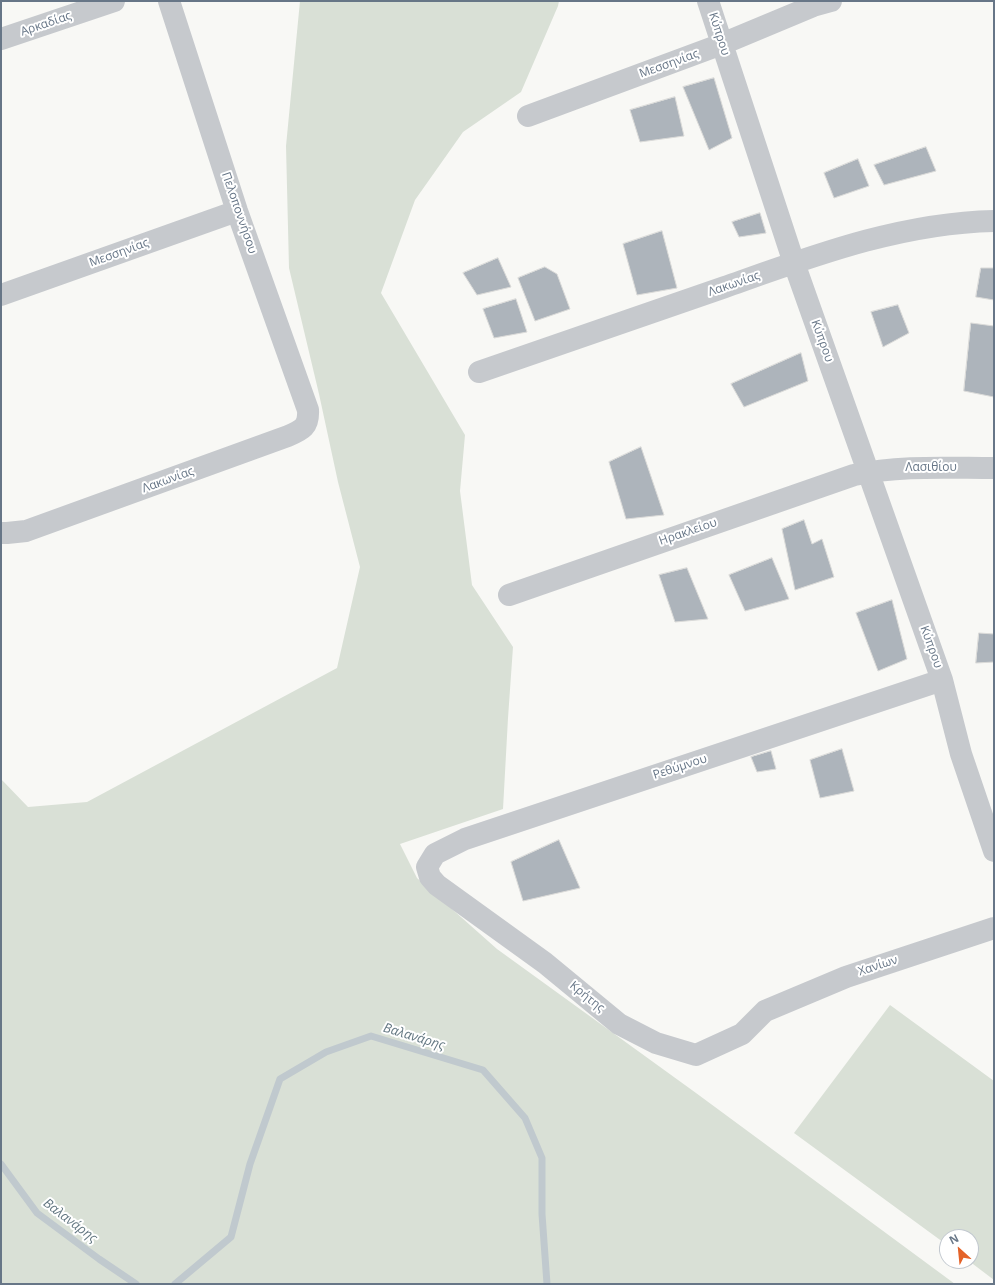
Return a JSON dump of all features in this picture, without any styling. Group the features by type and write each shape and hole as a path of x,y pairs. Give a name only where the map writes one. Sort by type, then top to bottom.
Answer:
{"street":[{"name":"Αρκαδίας","path":"1,39 114,1"},
{"name":"Πελοποννήσου","path":"169,1 237,211 308,410 307,424"},
{"name":"Κύπρου","path":"708,1 794,263 942,680 961,754 994,851"},
{"name":"Μεσσηνίας","path":"528,116 722,44 813,6 831,1"},
{"name":"Μεσσηνίας","path":"1,296 237,211"},
{"name":"Λακωνίας","path":"479,372 850,245 939,225 994,221"},
{"name":"Λακωνίας","path":"1,533 26,531 288,436 298,432 307,424"},
{"name":"Λασιθίου","path":"868,472 905,468 994,468"},
{"name":"Ηρακλείου","path":"509,595 832,482 868,472"},
{"name":"Ρεθύμνου","path":"427,867 435,854 465,839 942,680"},
{"name":"Κρήτης","path":"427,867 430,877 437,885 545,963 619,1024 656,1043 696,1055 742,1034 765,1011"},
{"name":"Χανίων","path":"765,1011 846,977 994,928"}],"shaded area":[{"path":"300,1 559,1 521,92 463,132 415,200 381,293 465,435 460,491 472,585 513,647 503,809 400,844 417,878 497,949 696,1093 955,1284 1,1284 1,779 28,807 87,802 337,668 360,567 338,482 289,268 286,146"},
{"path":"890,1005 994,1081 994,1280 979,1269 979,1229 939,1229 939,1239 794,1133"}],"building":[{"path":"714,78 732,138 709,150 683,87"},
{"path":"675,97 684,136 640,142 630,110"},
{"path":"926,147 936,171 884,185 874,165"},
{"path":"858,159 869,186 834,198 824,173"},
{"path":"760,213 766,233 739,237 732,222"},
{"path":"662,231 677,288 637,295 623,244"},
{"path":"498,258 511,287 477,295 463,273"},
{"path":"545,267 557,274 570,309 535,321 518,278"},
{"path":"981,268 994,268 994,300 976,297"},
{"path":"516,299 527,332 494,338 483,309"},
{"path":"898,305 909,333 883,347 871,312"},
{"path":"971,323 994,326 994,397 964,391"},
{"path":"801,353 808,381 744,407 731,384"},
{"path":"641,447 664,515 626,519 609,462"},
{"path":"804,520 812,544 822,539 834,577 795,590 782,529"},
{"path":"772,558 789,599 745,611 729,575"},
{"path":"687,568 708,619 675,622 659,575"},
{"path":"892,600 907,659 878,671 856,613"},
{"path":"979,633 994,634 994,662 976,663"},
{"path":"842,749 854,791 820,798 810,760"},
{"path":"771,751 776,769 757,772 751,757"},
{"path":"559,840 580,888 523,901 511,862"}],"waterway":[{"name":"Βαλανάρης","path":"175,1284 231,1237 250,1164 280,1079 326,1052 371,1036 483,1070 525,1118 542,1158 542,1214 547,1284"},
{"name":"Βαλανάρης","path":"1,1164 37,1213 99,1259 136,1284"}]}
